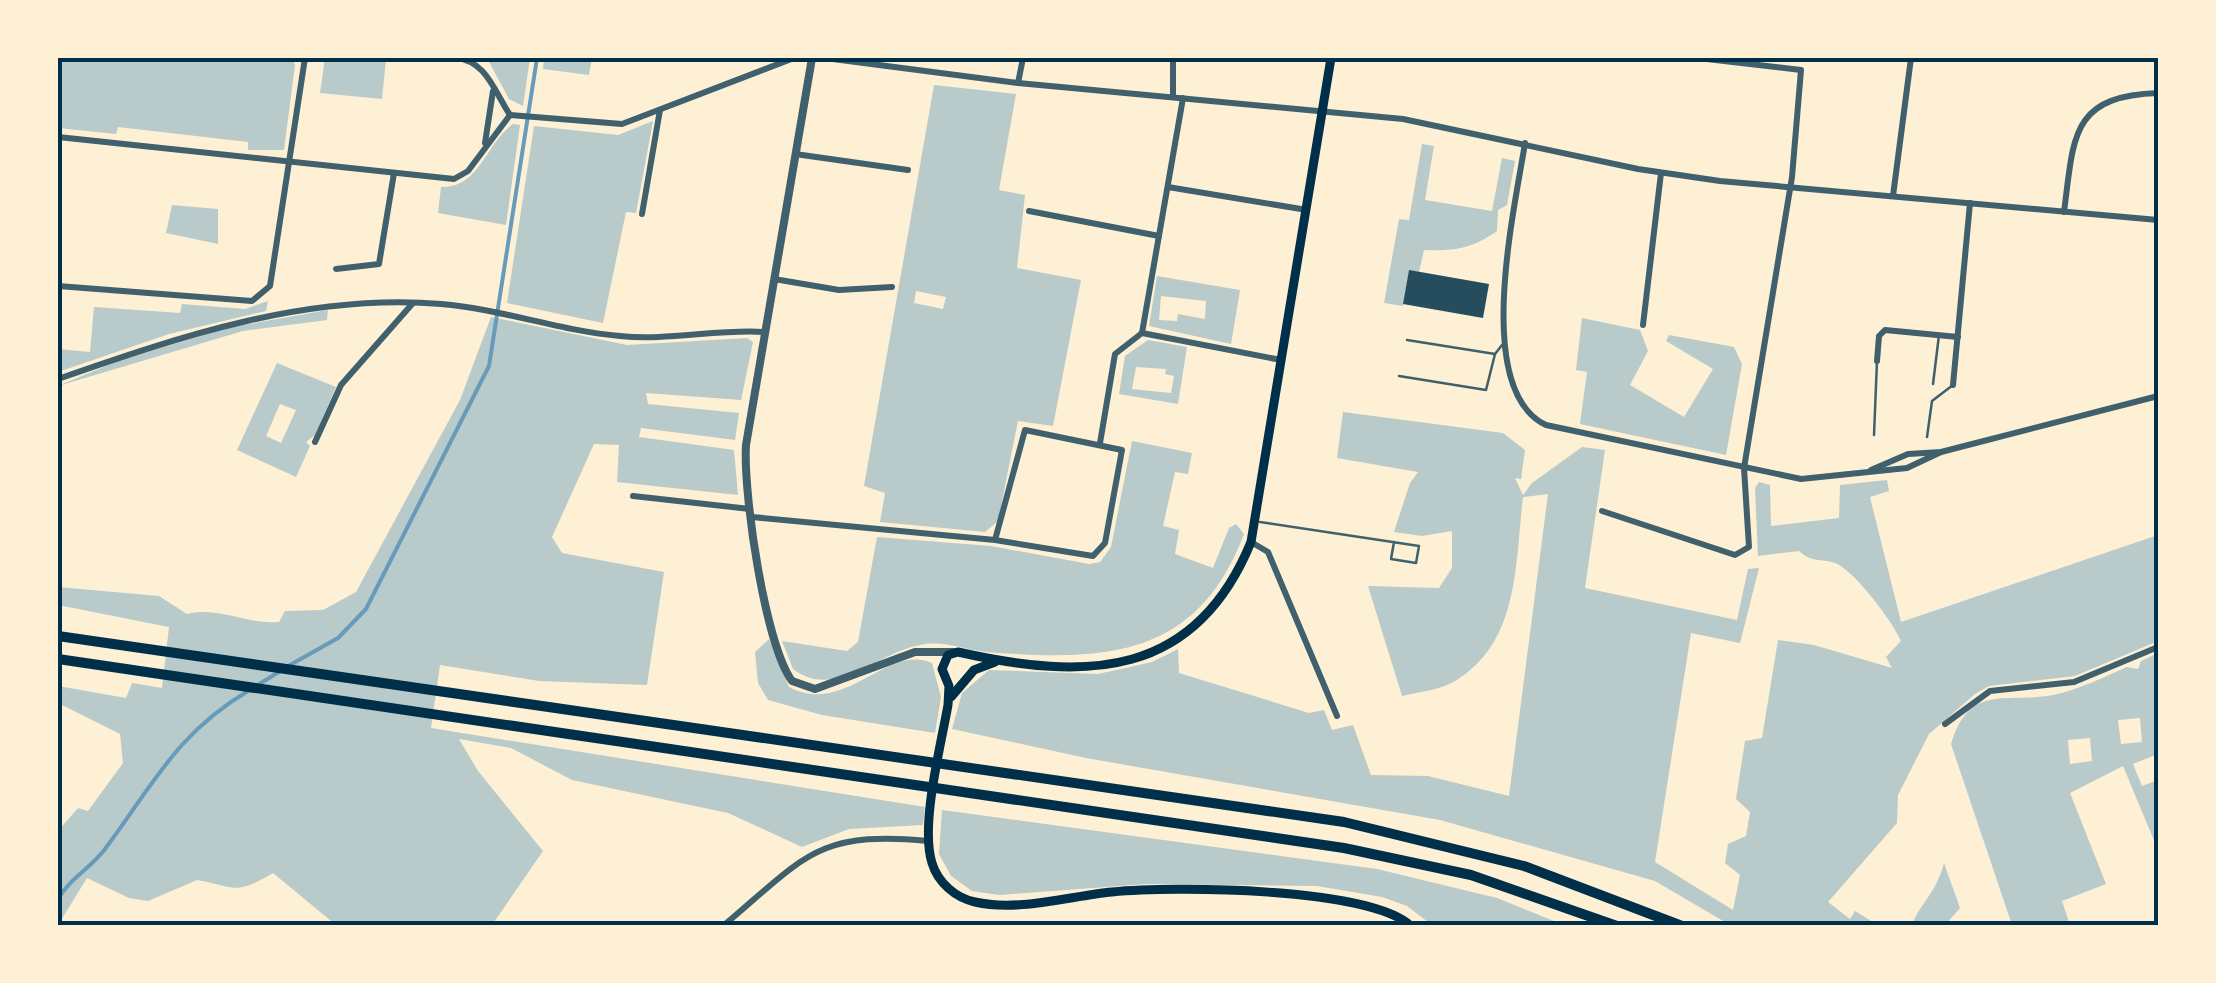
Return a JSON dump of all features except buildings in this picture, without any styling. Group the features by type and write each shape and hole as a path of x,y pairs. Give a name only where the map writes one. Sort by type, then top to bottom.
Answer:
{"highway":[{"path":"58,636 1344,822 1524,866 1682,926"},
{"path":"58,659 1344,848 1470,875 1617,926"}],"main road":[{"path":"1331,58 1251,542 1221,601 1194,631 1159,651 1111,664 1085,666 954,652 942,664 948,680 948,705 930,835 932,865 942,882 978,903 1011,904 1121,891 1322,896 1371,904 1411,926"},
{"path":"969,656 974,670"},
{"path":"948,705 974,670 1002,660"},
{"path":"948,680 963,683"}],"street":[{"path":"58,286 257,300 270,286 305,58"},
{"path":"455,58 479,66 510,115"},
{"path":"510,115 613,125 794,58"},
{"path":"812,58 746,448 751,513 774,640 792,681 814,690 926,650 954,652"},
{"path":"824,58 1018,82 1419,122 1662,173 2158,220"},
{"path":"1018,82 1023,58"},
{"path":"1172,96 1173,58"},
{"path":"1602,511 1742,554 1749,545 1744,468 1790,188 1801,70 1698,58"},
{"path":"1893,196 1911,58"},
{"path":"483,148 493,90"},
{"path":"2064,212 2072,153 2089,114 2114,96 2158,93"},
{"path":"1100,444 1115,354 1142,333 1183,97"},
{"path":"642,214 660,109"},
{"path":"58,137 460,178 510,115"},
{"path":"1525,143 1506,269 1506,340 1516,395 1538,421 1814,480 1917,465 1942,452"},
{"path":"795,154 908,170"},
{"path":"336,269 379,264 394,173"},
{"path":"1643,325 1662,173"},
{"path":"1168,187 1307,210"},
{"path":"1953,385 1970,204"},
{"path":"1029,211 1159,236"},
{"path":"774,279 839,290 892,287"},
{"path":"58,379 166,340 337,305 414,302 491,311 616,336 764,332"},
{"path":"315,442 341,385 414,302"},
{"path":"1877,361 1879,336 1885,330 1958,338"},
{"path":"1142,333 1282,360"},
{"path":"1868,471 1908,454 1942,452 2158,396"},
{"path":"632,496 1011,542 1087,556 1102,550 1123,453 1100,444 1025,430 995,540"},
{"path":"1251,542 1268,552 1336,716"},
{"path":"1946,724 1990,692 2074,682 2158,647"},
{"path":"926,650 942,664"},
{"path":"722,926 824,846 864,837 930,835"}],"lane":[{"path":"1934,384 1939,334"},
{"path":"1407,340 1495,354"},
{"path":"1400,376 1486,390 1495,354 1506,340"},
{"path":"1874,434 1877,361"},
{"path":"1928,437 1932,400 1953,385"},
{"path":"1254,521 1394,542 1418,546 1416,563 1392,559 1394,542"}],"shaded area":[{"path":"58,58 292,58 295,65 284,150 248,150 248,142 118,127 116,134 58,128"},
{"path":"325,58 386,59 382,99 320,93"},
{"path":"487,58 530,58 523,106 509,99"},
{"path":"544,58 592,58 589,75 543,69"},
{"path":"934,85 1016,94 999,190 1025,195 1017,268 1081,280 1053,426 1018,421 998,521 985,532 880,522 885,493 864,486","holes":["916,291 946,297 943,309 914,303"]},
{"path":"653,121 636,213 626,212 603,323 507,303 534,126 618,135"},
{"path":"513,124 520,125 506,225 438,213 441,187 464,181"},
{"path":"1422,144 1434,146 1425,200 1492,211 1502,158 1515,161 1507,205 1498,210 1497,231 1479,242 1462,248 1424,250 1419,272 1409,271 1403,306 1384,303 1399,219 1409,220"},
{"path":"172,205 218,209 218,244 166,233"},
{"path":"1157,276 1240,290 1231,344 1149,326","holes":["1161,296 1206,301 1205,319 1178,314 1177,321 1159,320"]},
{"path":"268,301 266,311 169,334 58,372 58,349 90,352 94,307 180,313 182,304 245,309"},
{"path":"328,310 327,320 243,331 58,386 120,360 232,327"},
{"path":"491,317 627,345 747,338 753,342 741,400 646,393 648,404 739,413 735,440 641,428 639,437 734,450 738,495 617,482 619,445 594,444 552,537 562,553 664,572 647,685 539,681 440,665 431,728 925,807 923,825 849,829 802,847 728,813 572,780 511,748 459,739 478,771 543,851 492,925 336,925 273,873 242,887 197,880 148,901 129,898 87,878 58,925 58,831 78,808 88,811 123,763 120,734 58,703 58,686 126,698 132,683 162,688 169,627 58,605 58,587 159,596 187,614 209,612 268,622 279,622 285,611 323,610 356,592 460,400"},
{"path":"1582,318 1640,330 1648,351 1630,385 1684,417 1713,369 1666,341 1669,335 1734,347 1742,364 1726,455 1580,424 1587,372 1576,370"},
{"path":"1148,340 1187,347 1178,404 1119,394 1125,356","holes":["1136,367 1166,369 1165,374 1174,376 1171,393 1132,389"]},
{"path":"277,363 336,387 315,435 306,442 310,446 296,477 237,450","holes":["280,404 296,410 281,443 266,436"]},
{"path":"1343,412 1503,433 1525,450 1521,479 1515,478 1523,495 1532,483 1582,447 1605,450 1585,588 1737,620 1748,569 1759,568 1740,643 1691,633 1655,862 1733,910 1740,875 1725,863 1728,844 1746,836 1750,812 1736,799 1745,741 1762,738 1778,640 1814,645 1892,668 1886,657 1901,641 1872,598 1835,563 1799,551 1758,556 1755,488 1759,482 1770,485 1771,526 1839,518 1840,485 1887,480 1889,491 1870,497 1901,622 2158,535 2158,641 2075,676 1989,686 1929,734 1898,795 1897,823 1828,902 1850,919 1855,911 1876,924 1895,925 1730,925 1655,881 1440,820 1086,758 952,729 962,693 989,670 1098,674 1152,662 1178,649 1179,673 1309,713 1324,710 1332,730 1353,725 1371,775 1428,776 1509,796 1548,494 1523,497 1510,599 1492,645 1476,665 1455,681 1402,696 1368,586 1439,588 1452,568 1452,531 1422,536 1394,532 1410,483 1418,472 1337,458"},
{"path":"1132,441 1192,453 1188,474 1175,472 1163,526 1179,530 1175,554 1213,568 1229,528 1236,524 1244,534 1224,575 1200,606 1173,629 1142,643 1107,652 1030,655 929,644 904,649 856,672 825,680 793,669 782,641 847,651 858,642 877,537 991,546 1089,564 1100,562 1111,547"},
{"path":"769,639 789,687 809,694 847,687 899,663 932,663 941,697 935,733 822,715 768,700 758,683 755,652"},
{"path":"2158,653 2158,754 2133,764 2142,786 2158,780 2158,850 2123,766 2070,793 2106,884 2062,901 2070,925 2012,925 1951,744 1959,724 1979,704 2062,693 2127,667 2138,669 2141,661","holes":["2140,718 2142,742 2121,744 2118,720","2090,738 2092,761 2070,764 2068,740"]},
{"path":"942,810 1377,869 1497,898 1564,925 1432,925 1407,906 1382,897 1317,886 1146,884 999,895 972,891 951,876 939,854"},
{"path":"1944,863 1960,908 1945,925 1912,925 1937,883"}],"waterway":[{"path":"290,665 338,638 366,609 489,366 537,58"},
{"path":"256,686 282,670"},
{"path":"58,899 105,849 184,743 248,691"}]}
